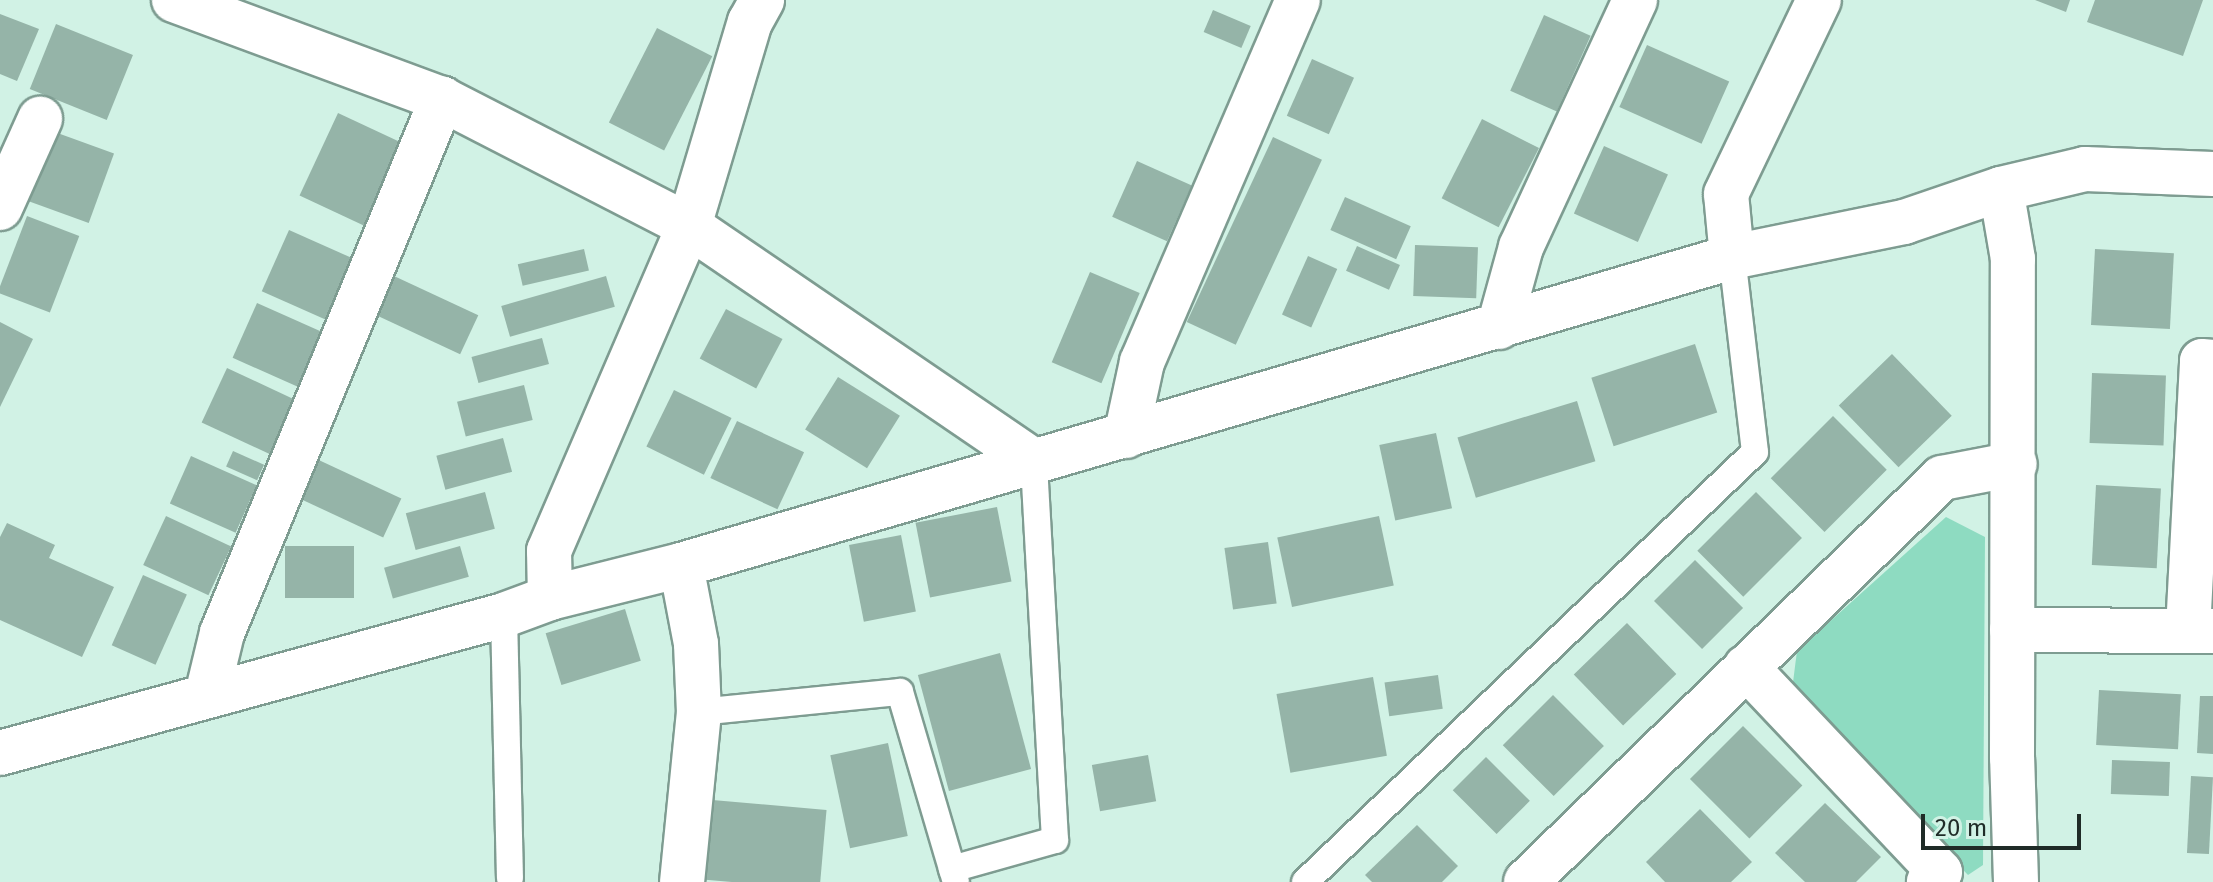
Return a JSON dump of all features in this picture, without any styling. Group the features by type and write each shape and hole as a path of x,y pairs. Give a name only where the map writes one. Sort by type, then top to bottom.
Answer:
{"street":[{"path":"174,0 442,99 689,226 1034,461"},
{"path":"550,598 549,551 689,226 750,22 762,0"},
{"path":"1126,436 1142,362 1298,0"},
{"path":"1499,327 1521,247 1635,0"},
{"path":"1732,257 1726,194 1819,0"},
{"path":"207,695 222,633 442,99"},
{"path":"0,208 40,119"},
{"path":"0,753 504,615 550,598 681,565 1732,257 1904,222 2001,189 2085,169 2213,174"},
{"path":"2001,189 2013,259 2015,464 2012,630 2016,882"},
{"path":"2012,630 2201,630 2202,361 2213,362"},
{"path":"1526,882 1942,478 2015,464"},
{"path":"681,565 696,644 699,712 682,882"},
{"path":"1746,667 1940,872 1929,882"}],"lane":[{"path":"1305,882 1755,452 1732,257"},
{"path":"699,712 900,692 954,876 1055,840 1034,461"},
{"path":"504,615 510,878"}],"green space":[{"path":"1946,517 1985,537 1983,865 1968,875 1792,690 1797,651"}],"building":[{"path":"2035,0 2070,0 2066,12"},
{"path":"2095,0 2203,0 2183,56 2087,22"},
{"path":"1213,10 1251,26 1241,48 1204,32"},
{"path":"0,14 39,29 17,81 0,74"},
{"path":"1544,15 1591,36 1557,112 1510,91"},
{"path":"56,24 133,55 107,120 30,89"},
{"path":"657,28 712,56 664,151 609,122"},
{"path":"1647,45 1729,82 1702,144 1619,107"},
{"path":"1312,59 1354,78 1329,134 1287,116"},
{"path":"338,113 403,143 365,226 300,195"},
{"path":"1482,119 1539,148 1499,227 1442,198"},
{"path":"52,131 114,154 89,223 27,201"},
{"path":"1273,137 1322,160 1236,345 1187,322"},
{"path":"1604,146 1668,174 1638,242 1574,214"},
{"path":"1137,161 1192,185 1167,241 1112,217"},
{"path":"1345,197 1411,226 1396,259 1330,230"},
{"path":"27,216 79,236 50,313 0,293"},
{"path":"289,230 357,260 329,321 262,291"},
{"path":"1415,245 1478,247 1476,298 1413,296"},
{"path":"1357,246 1400,265 1389,290 1346,271"},
{"path":"584,249 589,270 523,286 518,264"},
{"path":"2095,249 2174,253 2170,329 2091,325"},
{"path":"1308,256 1337,269 1311,327 1282,314"},
{"path":"1090,272 1140,293 1101,383 1052,362"},
{"path":"394,276 478,315 460,354 376,315"},
{"path":"606,276 615,307 510,337 501,306"},
{"path":"257,303 323,332 298,387 233,358"},
{"path":"726,309 783,339 756,388 700,358"},
{"path":"0,322 33,339 0,407"},
{"path":"542,338 549,364 478,383 471,357"},
{"path":"1695,344 1717,412 1614,446 1591,378"},
{"path":"1892,354 1952,416 1899,467 1839,405"},
{"path":"227,368 295,400 270,454 202,422"},
{"path":"2092,373 2166,376 2164,446 2090,443"},
{"path":"838,377 900,416 867,468 805,430"},
{"path":"524,385 533,420 466,437 457,402"},
{"path":"674,390 732,418 704,475 646,447"},
{"path":"1577,401 1595,461 1476,498 1457,438"},
{"path":"1833,416 1887,470 1825,532 1771,478"},
{"path":"737,421 804,452 777,509 710,478"},
{"path":"1436,433 1452,508 1395,520 1379,445"},
{"path":"503,438 512,472 445,490 436,456"},
{"path":"233,451 264,465 257,480 226,467"},
{"path":"308,455 401,499 383,538 290,494"},
{"path":"191,456 257,485 236,533 170,504"},
{"path":"2096,485 2161,488 2157,568 2092,565"},
{"path":"485,492 495,529 416,550 406,513"},
{"path":"1756,492 1802,538 1743,597 1697,551"},
{"path":"997,507 1012,582 930,597 916,523"},
{"path":"166,516 231,546 208,595 143,565"},
{"path":"1379,516 1394,585 1292,607 1277,538"},
{"path":"7,523 55,545 49,558 114,587 82,657 0,620 0,537"},
{"path":"901,535 916,612 864,622 849,545"},
{"path":"1268,542 1277,603 1233,610 1224,548"},
{"path":"285,546 354,546 354,598 285,598"},
{"path":"460,546 469,577 393,599 384,568"},
{"path":"1695,560 1743,608 1702,649 1654,601"},
{"path":"143,575 187,595 156,665 112,645"},
{"path":"625,609 641,661 561,685 546,633"},
{"path":"1627,623 1676,674 1623,725 1574,674"},
{"path":"1000,653 1031,769 949,791 918,675"},
{"path":"1438,675 1443,709 1389,716 1385,683"},
{"path":"1373,677 1387,756 1290,773 1276,694"},
{"path":"2099,690 2181,694 2178,749 2096,745"},
{"path":"1553,695 1604,746 1554,796 1503,745"},
{"path":"2200,696 2213,696 2213,754 2197,753"},
{"path":"1743,726 1802,785 1749,838 1690,779"},
{"path":"888,743 908,836 850,848 830,755"},
{"path":"1148,755 1156,801 1100,811 1092,765"},
{"path":"1486,757 1530,801 1497,834 1453,790"},
{"path":"2112,760 2170,762 2169,796 2111,794"},
{"path":"2191,776 2213,777 2209,854 2187,853"},
{"path":"701,799 827,810 820,882 694,879"},
{"path":"1825,803 1881,857 1856,882 1805,882 1775,853"},
{"path":"1700,809 1752,862 1731,882 1665,882 1646,862"},
{"path":"1417,825 1458,866 1442,882 1372,882 1365,875"}]}
